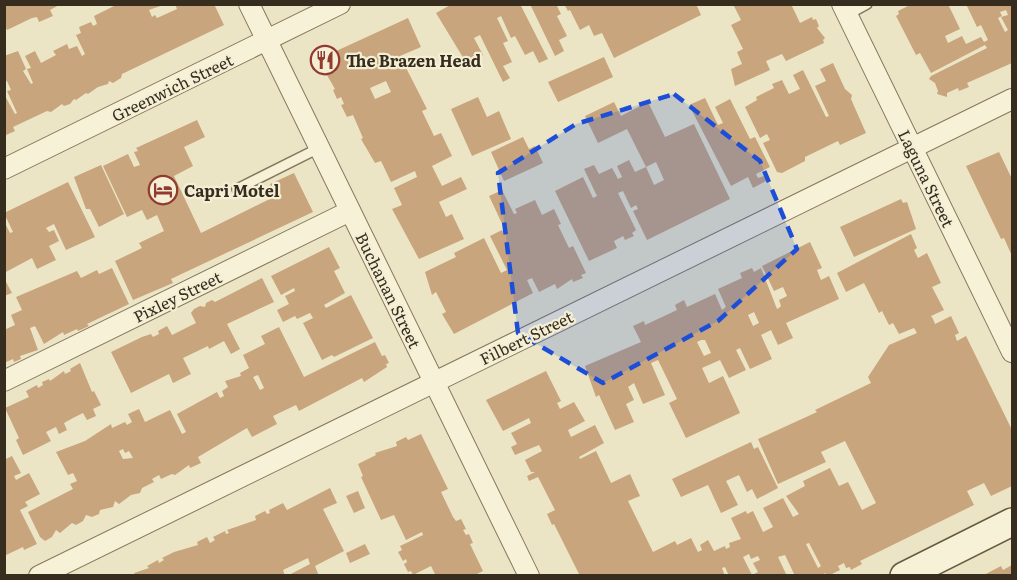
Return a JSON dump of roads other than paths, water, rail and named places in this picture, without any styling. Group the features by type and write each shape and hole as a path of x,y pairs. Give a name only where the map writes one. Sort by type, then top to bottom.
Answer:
{"street":[{"name":"Buchanan Street","path":"249,4 529,576"},
{"name":"Greenwich Street","path":"4,169 340,4"},
{"name":"Laguna Street","path":"844,10 1012,352"},
{"name":"Filbert Street","path":"39,576 1012,99"},
{"name":"Pixley Street","path":"4,381 350,211"},
{"path":"904,576 1012,522"}],"lane":[{"path":"844,10 867,4"},
{"path":"237,189 319,148"}],"place":[{"name":"The Brazen Head","path":"325,60"},
{"name":"Capri Motel","path":"163,190"}]}
